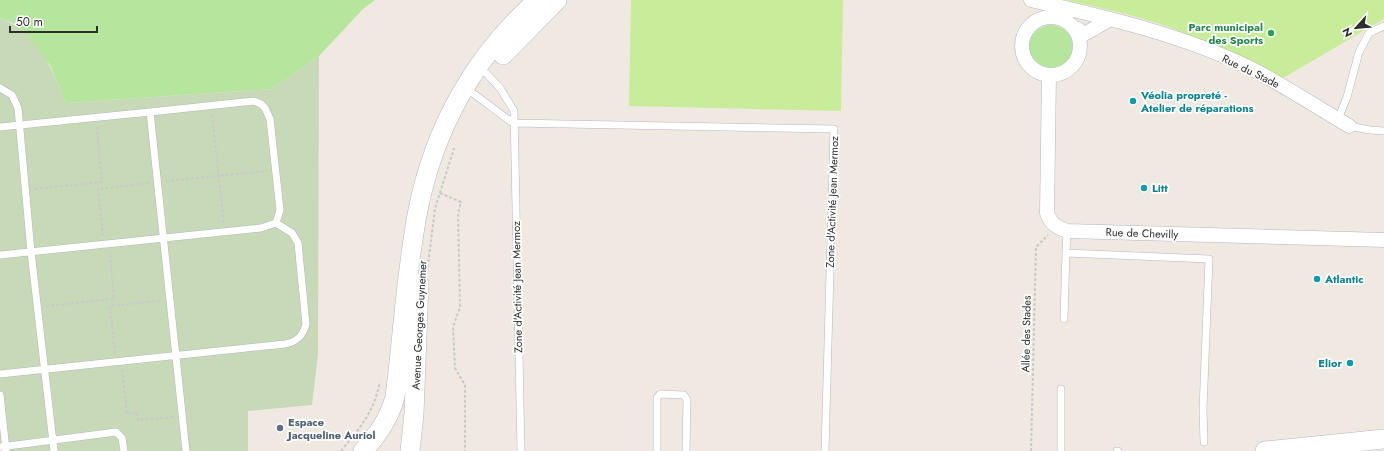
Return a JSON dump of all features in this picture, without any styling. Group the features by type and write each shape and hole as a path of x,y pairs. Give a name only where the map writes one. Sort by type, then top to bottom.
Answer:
{"main road":[{"path":"487,74 490,57 507,37 521,14 538,0"},
{"name":"Avenue Georges Guynemer","path":"410,451 414,414 419,283 423,250 439,177 455,132 474,94 487,74 513,43 557,0"},
{"name":"Avenue Georges Guynemer","path":"363,451 383,427 391,412 395,397 410,264 418,209 431,160 455,102 471,75 521,14"},
{"path":"455,102 474,94"},
{"path":"1265,451 1384,439"}],"street":[{"name":"Rue du Stade","path":"1034,1 1146,28 1178,40 1251,69 1344,122"},
{"path":"1033,23 1034,1"},
{"path":"1074,11 1079,37 1080,51 1074,64 1063,72 1049,75 1033,69 1024,55 1023,38 1033,23 1041,18 1060,18 1068,22 1075,29 1079,37"},
{"path":"1079,37 1109,20"},
{"path":"1049,75 1047,213 1050,222 1061,229"},
{"name":"Rue de Chevilly","path":"1061,229 1384,240"}],"lane":[{"path":"1384,26 1369,33 1359,52 1347,97 1344,122 1370,130 1384,130"},
{"name":"Zone d'Activité Jean Mermoz","path":"487,74 510,101 514,111 513,123 521,451"},
{"path":"0,88 9,93 14,99 18,108 31,252 54,451"},
{"path":"474,94 513,123"},
{"path":"0,127 254,101 261,104 268,113 270,119 280,210 276,223"},
{"path":"150,112 165,238 186,451"},
{"name":"Zone d'Activité Jean Mermoz","path":"513,123 834,129 825,451"},
{"path":"0,255 261,228 276,223"},
{"path":"0,374 291,343 301,336 306,324 298,243 292,233 276,223"},
{"path":"1061,229 1066,253 1064,319"},
{"path":"1066,253 1209,259 1203,410 1204,442"},
{"path":"1061,389 1061,451"},
{"path":"657,451 656,398 660,394 684,395 687,400 686,451"},
{"path":"0,395 4,448 116,432 122,438 124,451"}],"path":[{"path":"211,106 224,232"},
{"path":"96,117 103,188"},
{"path":"26,190 102,182"},
{"path":"97,183 98,188"},
{"path":"440,193 461,202 458,214 460,307 453,326 455,368 465,386 465,451"},
{"name":"Allée des Stades","path":"1031,451 1036,247 1061,229"},
{"path":"110,244 115,305"},
{"path":"109,299 127,414 137,412 138,420 182,416"},
{"path":"37,306 114,299"},
{"path":"110,306 171,300"},
{"path":"341,451 372,410 382,374"}],"green space":[{"path":"0,0 375,0 363,9 319,56 272,89 66,103 50,65 13,23 0,18"},
{"path":"631,0 843,0 841,111 629,106"},
{"name":"Parc municipal des Sports","path":"1066,0 1384,0 1384,19 1283,78 1207,43 1160,24"},
{"path":"0,18 13,24 24,32 42,53 55,77 66,103 272,89 319,56 318,354 312,405 248,411 248,451 0,451"},
{"path":"1051,25 1063,29 1069,35 1073,47 1069,59 1063,65 1051,69 1039,65 1033,59 1029,47 1033,35 1039,29"}],"place":[{"name":"Parc municipal des Sports","path":"1271,33"},
{"name":"Véolia propreté - Atelier de réparations","path":"1133,101"},
{"name":"Litt","path":"1144,188"},
{"name":"Atlantic","path":"1317,279"},
{"name":"Elior","path":"1350,363"},
{"name":"Espace Jacqueline Auriol","path":"280,428"}]}
